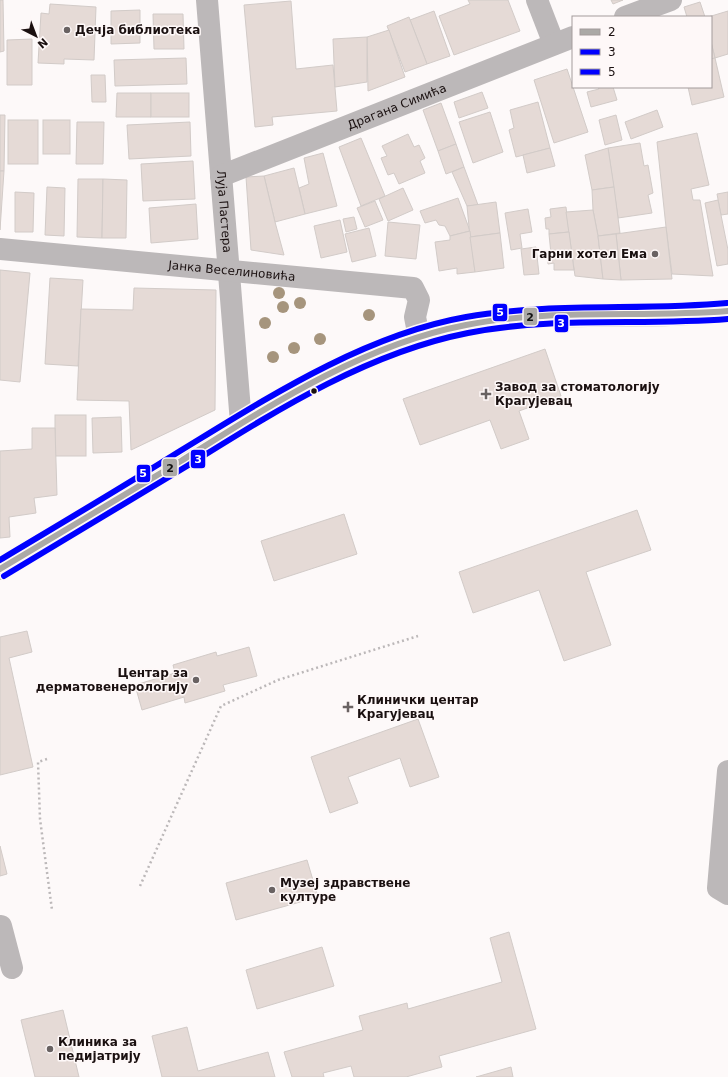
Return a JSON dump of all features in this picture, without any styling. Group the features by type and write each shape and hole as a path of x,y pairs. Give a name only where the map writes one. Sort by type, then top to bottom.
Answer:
{"main road":[{"path":"0,569 241,424 330,375 419,337 466,326 503,320 692,315 728,311"}],"street":[{"name":"Луја Пастера","path":"207,0 241,424"},
{"path":"538,0 564,40"},
{"path":"628,16 668,1"},
{"name":"Драгана Симића","path":"221,176 564,40"},
{"name":"Јанка Веселиновића","path":"0,250 413,288 419,300 415,317 419,337"},
{"path":"728,771 718,888 728,894"},
{"path":"1,926 12,968"}],"path":[{"path":"140,886 221,706 278,680 418,636"},
{"path":"48,758 38,762 40,819 52,910"}],"building":[{"path":"0,0 3,0 4,51 0,52"},
{"path":"468,0 508,0 520,31 454,55 439,16 470,4"},
{"path":"611,0 623,0 613,4"},
{"path":"291,1 296,69 333,65 337,111 272,117 273,125 255,127 244,5"},
{"path":"700,2 705,16 687,16 684,7"},
{"path":"50,4 96,7 94,60 64,59 64,64 38,63 41,13 49,14"},
{"path":"140,10 140,43 111,44 111,11"},
{"path":"434,11 450,56 427,64 410,20"},
{"path":"728,11 728,54 715,58 712,46 711,16"},
{"path":"153,14 183,14 184,49 154,49"},
{"path":"409,17 427,64 405,72 387,26"},
{"path":"389,30 405,77 368,91 367,37"},
{"path":"367,37 367,82 335,87 333,39"},
{"path":"32,39 32,85 7,85 7,40"},
{"path":"712,46 715,58 712,59"},
{"path":"186,58 187,84 115,86 114,60"},
{"path":"715,58 724,97 692,105 688,88 712,88 712,59"},
{"path":"567,69 572,88 573,88 588,132 554,143 534,80"},
{"path":"91,75 105,75 106,102 92,102"},
{"path":"613,88 617,100 591,107 587,92"},
{"path":"482,92 488,108 459,118 454,102"},
{"path":"117,93 151,93 151,117 116,117"},
{"path":"151,93 189,93 189,117 151,117"},
{"path":"538,102 550,148 516,157 509,130 514,128 510,110"},
{"path":"441,103 456,144 438,151 423,110"},
{"path":"657,110 663,127 631,139 625,122"},
{"path":"490,112 503,152 473,163 459,122"},
{"path":"0,115 5,115 4,171 0,171"},
{"path":"616,115 622,140 605,145 599,120"},
{"path":"8,120 38,120 38,164 8,164"},
{"path":"43,120 70,120 70,154 43,154"},
{"path":"77,122 104,122 103,164 76,164"},
{"path":"190,122 191,156 129,159 127,125"},
{"path":"697,133 709,185 691,189 693,200 700,200 713,276 672,274 666,227 657,142"},
{"path":"408,134 414,147 419,145 425,158 420,161 425,173 399,184 394,173 388,175 381,158 387,156 382,146"},
{"path":"361,138 385,196 361,206 339,147"},
{"path":"640,143 644,166 648,165 653,193 648,195 652,213 618,218 608,148"},
{"path":"456,144 464,167 446,174 438,151"},
{"path":"550,148 555,166 527,173 523,155"},
{"path":"608,148 614,187 592,190 585,155"},
{"path":"323,153 337,206 305,214 299,188 309,184 304,158"},
{"path":"193,161 195,199 143,201 141,164"},
{"path":"464,167 478,205 467,206 452,172"},
{"path":"294,168 305,214 275,222 264,176"},
{"path":"0,171 4,171 0,230"},
{"path":"264,176 284,255 251,250 246,177"},
{"path":"78,179 103,179 102,238 77,237"},
{"path":"103,179 127,180 126,238 102,238"},
{"path":"47,187 65,188 64,236 45,235"},
{"path":"614,187 620,233 598,236 593,210 592,190"},
{"path":"403,188 413,210 388,221 379,199"},
{"path":"15,192 34,193 33,232 15,232"},
{"path":"728,192 728,214 721,215 717,194"},
{"path":"458,198 470,231 450,236 445,226 439,225 436,220 425,223 420,211"},
{"path":"718,200 728,250 728,264 717,266 705,203"},
{"path":"375,201 383,220 365,227 357,208"},
{"path":"496,202 500,233 470,237 467,206"},
{"path":"196,204 198,239 151,243 149,208"},
{"path":"566,207 569,232 549,234 549,229 546,229 545,218 551,217 550,209"},
{"path":"528,209 532,232 520,234 522,248 511,250 505,213"},
{"path":"593,210 598,236 603,279 575,276 566,212"},
{"path":"354,217 357,229 346,232 343,219"},
{"path":"340,220 347,252 321,258 314,226"},
{"path":"388,222 420,225 416,259 385,256"},
{"path":"666,227 672,279 621,280 616,234"},
{"path":"369,228 376,256 352,262 345,234"},
{"path":"470,231 475,272 457,274 457,268 439,271 435,242 450,240 450,236"},
{"path":"569,232 574,270 554,270 554,263 548,264 547,254 551,254 549,234"},
{"path":"500,233 504,268 475,272 470,237"},
{"path":"616,234 621,280 603,279 598,236"},
{"path":"536,247 539,274 524,275 521,249"},
{"path":"0,270 30,273 20,382 0,380"},
{"path":"50,278 83,280 78,366 45,364"},
{"path":"134,288 216,290 215,410 131,450 129,401 77,400 81,309 133,310"},
{"path":"545,349 561,396 519,411 529,439 501,449 490,420 420,445 403,399"},
{"path":"55,415 86,415 86,456 55,456"},
{"path":"121,417 122,452 93,453 92,418"},
{"path":"32,428 55,428 57,495 34,498 36,513 9,517 10,537 0,538 0,451 32,449"},
{"path":"637,510 651,550 586,572 611,645 564,661 539,590 473,613 459,572"},
{"path":"344,514 357,554 274,581 261,541"},
{"path":"27,631 32,652 9,658 33,767 0,775 0,637"},
{"name":"Центар за дерматовенерологију","path":"249,647 257,676 223,685 225,691 185,703 184,697 142,710 135,685 175,673 173,665 216,652 217,656"},
{"path":"418,719 439,777 410,787 400,758 348,777 358,803 330,813 311,757"},
{"path":"0,846 7,874 0,876"},
{"name":"Музеј здравствене културе","path":"307,860 318,897 236,920 226,883"},
{"path":"509,932 536,1029 439,1056 442,1067 406,1077 354,1077 351,1066 323,1073 324,1077 292,1077 284,1052 363,1030 359,1016 407,1003 408,1009 502,982 490,938"},
{"path":"322,947 334,986 257,1009 246,970"},
{"name":"Клиника за педијатрију","path":"63,1010 79,1077 35,1077 21,1020"},
{"path":"187,1027 198,1071 268,1052 275,1077 162,1077 152,1036"},
{"path":"511,1067 513,1077 476,1077"}],"transit line":[{"name":"5","path":"0,560 282,390 354,353 391,338 428,326 466,317 498,312 564,308 727,303"},
{"name":"2","path":"0,569 282,399 353,362 390,347 428,334 466,325 498,320 564,315 662,314 728,311"},
{"name":"3","path":"4,576 287,405 357,370 393,355 430,342 468,333 500,328 565,323 663,322 728,319"}],"place":[{"name":"Дечја библиотека","path":"67,30"},
{"name":"Гарни хотел Ема","path":"655,254"},
{"name":"Завод за стоматологију Крагујевац","path":"486,394"},
{"name":"Центар за дерматовенерологију","path":"196,680"},
{"name":"Клинички центар Крагујевац","path":"348,707"},
{"name":"Музеј здравствене културе","path":"272,890"},
{"name":"Клиника за педијатрију","path":"50,1049"}]}
